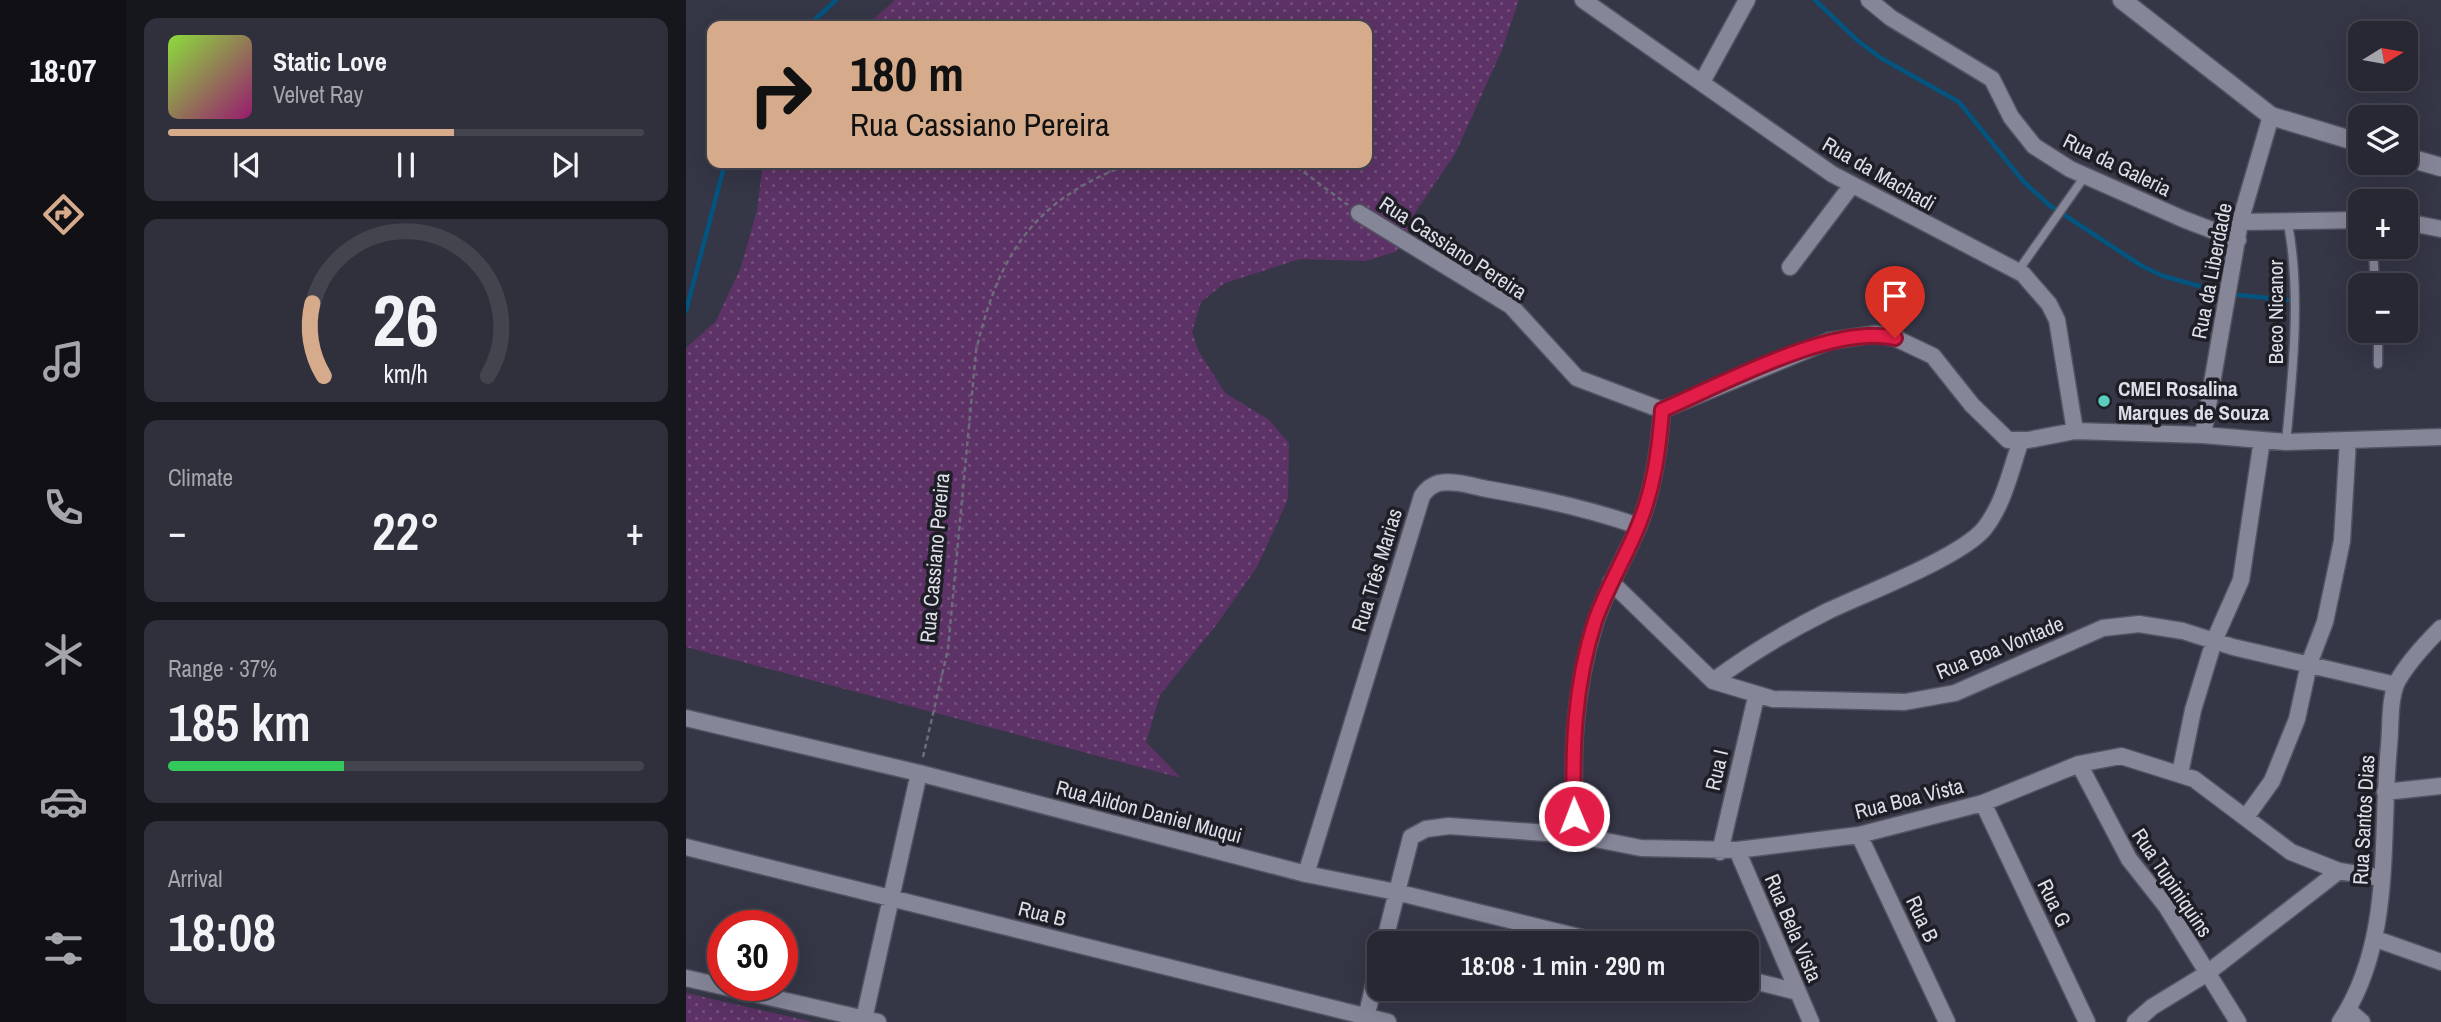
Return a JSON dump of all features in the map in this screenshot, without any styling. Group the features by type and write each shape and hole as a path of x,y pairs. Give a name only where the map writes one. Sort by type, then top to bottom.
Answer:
{"street":[{"name":"Rua da Machadi","path":"1583,0 1821,167 2018,271 2043,296 2057,320 2075,431"},
{"path":"1702,82 1747,0"},
{"name":"Rua da Galeria","path":"1869,0 1891,18 1987,75 2027,140 2085,176 2238,240"},
{"path":"2122,0 2271,116 2348,139"},
{"name":"Rua da Liberdade","path":"2203,435 2240,222 2271,116"},
{"path":"2418,160 2441,167"},
{"path":"1790,267 1853,185"},
{"name":"Rua Cassiano Pereira","path":"1359,213 1505,302 1582,381 1662,410"},
{"path":"2240,222 2348,221"},
{"path":"2418,224 2441,229"},
{"path":"1575,835 1573,737 1577,690 1596,620 1611,582 1639,526 1655,475 1662,410 1829,341 1876,334 1895,338 1933,356 1972,404 2008,440 2075,431 2203,435 2286,442 2441,437"},
{"path":"1713,681 1746,657 1825,613 1953,552 1974,538 1998,506 2021,440"},
{"path":"2180,774 2193,710 2214,641 2241,580 2262,440"},
{"path":"2246,817 2272,781 2297,719 2309,664 2325,622 2342,541 2348,440"},
{"name":"Rua Três Marias","path":"1306,874 1422,496 1428,489 1438,483 1454,483 1530,496 1584,506 1639,526"},
{"name":"Rua Boa Vontade","path":"1611,582 1713,681 1756,697 1905,702 1955,693 2021,667 2075,640 2121,625 2154,625 2396,685"},
{"path":"2396,685 2441,628"},
{"name":"Rua Santos Dias","path":"2344,1016 2376,939 2382,878 2385,792 2396,685"},
{"name":"Rua I","path":"1720,852 1756,697"},
{"name":"Rua Aildon Daniel Muqui","path":"686,718 919,773 1306,874 1396,892 1554,931"},
{"name":"Rua Boa Vista","path":"1396,892 1411,837 1426,829 1449,826 1575,835 1641,848 1720,852 1858,835 1983,803 2080,764 2121,756 2180,774 2208,787 2284,848 2340,871 2382,878"},
{"name":"Rua Tupiniquins","path":"2080,764 2117,839 2166,906 2238,1022"},
{"path":"686,978 871,1020 892,899 919,773"},
{"path":"2385,792 2441,786"},
{"name":"Rua G","path":"1983,803 2087,1022"},
{"name":"Rua B","path":"1858,835 1947,1022"},
{"name":"Rua B","path":"686,847 1366,1019 1388,1022"},
{"name":"Rua Bela Vista","path":"1737,850 1811,1022"},
{"path":"2135,1022 2152,1007 2206,974 2340,871"},
{"path":"1387,931 1396,892"},
{"path":"2376,939 2441,961"},
{"path":"1759,982 1798,992"},
{"path":"1366,1019 1370,1001"},
{"path":"2344,1016 2362,1022"}],"lane":[{"path":"2018,271 2085,176"},
{"name":"Beco Nicanor","path":"2286,442 2294,366 2293,251 2288,223"},
{"path":"2378,343 2378,364"}],"path":[{"name":"Rua Cassiano Pereira","path":"919,773 948,649 976,351 986,309 1002,268 1023,234 1057,202 1118,168"},
{"name":"Rua Cassiano Pereira","path":"1295,168 1359,213"}],"shaded area":[{"path":"895,0 1519,0 1501,52 1455,154 1414,214 1404,242 1395,252 1366,261 1300,259 1225,283 1201,302 1192,332 1198,350 1225,393 1268,419 1289,443 1288,499 1257,567 1217,624 1160,695 1146,742 1181,778 686,647 686,348 716,321 741,267 757,210 762,168 1372,168 1372,21 872,21"},
{"path":"686,993 707,998 707,1001 721,1001 813,1022 686,1022"}],"waterway":[{"path":"813,21 836,0"},
{"path":"1815,0 1858,41 1881,58 1959,102 2023,181 2049,205 2142,266 2163,276 2210,289"},
{"path":"686,311 724,168"},
{"path":"2239,295 2287,300"}],"place":[{"name":"CMEI Rosalina Marques de Souza","path":"2104,401"}],"route":[{"path":"1574,816 1573,737 1577,690 1596,620 1611,582 1639,526 1655,475 1662,410 1829,341 1876,334 1895,338"}]}
